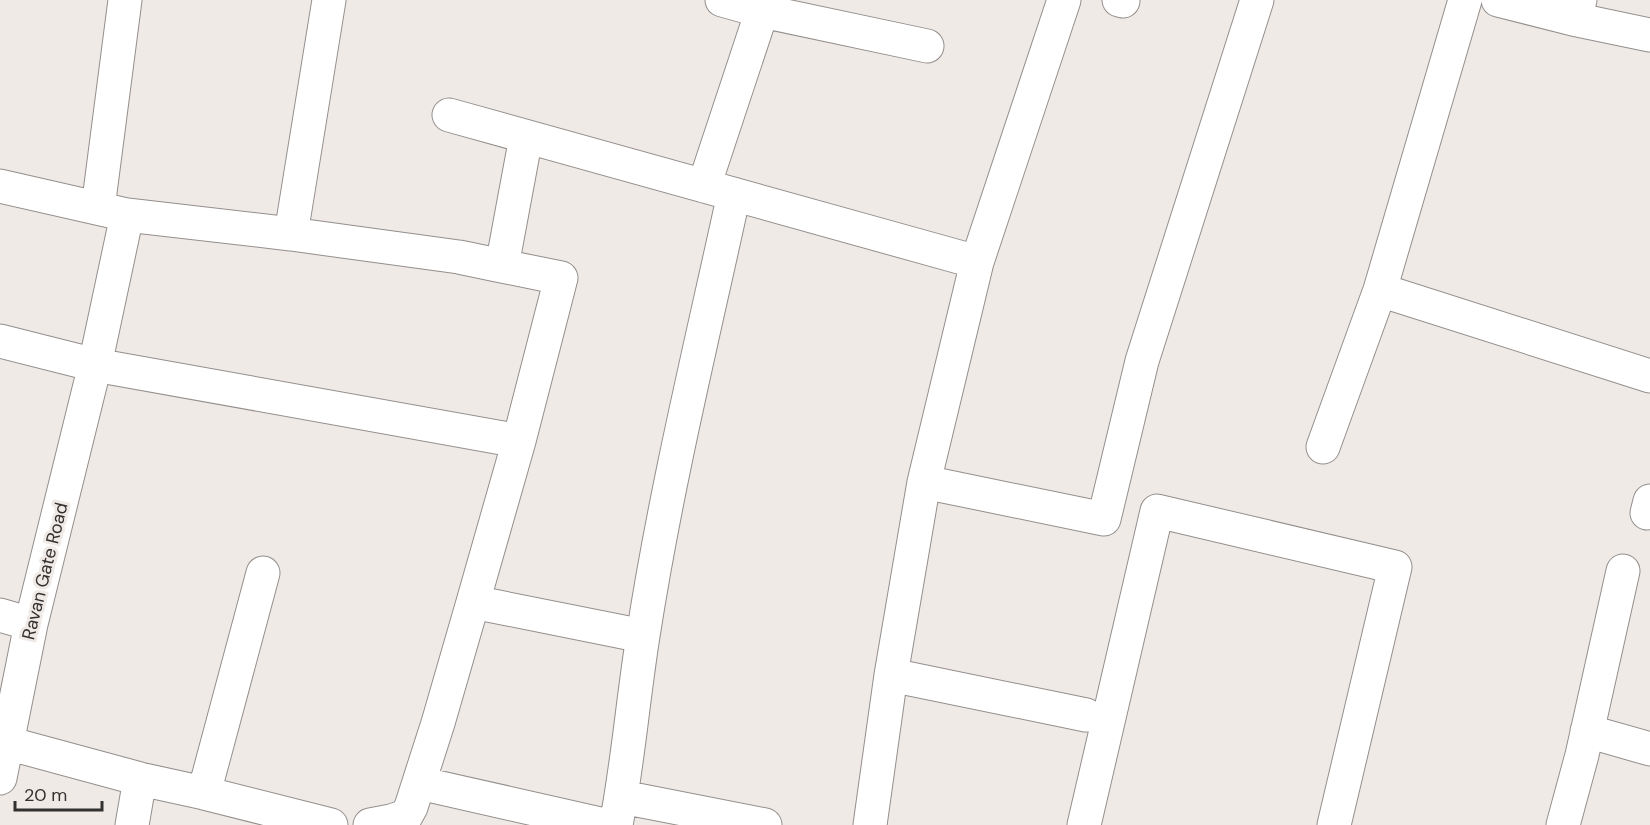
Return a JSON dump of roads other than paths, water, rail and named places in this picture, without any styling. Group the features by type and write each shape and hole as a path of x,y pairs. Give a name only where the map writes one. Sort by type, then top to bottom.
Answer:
{"street":[{"name":"Ravan Gate Road","path":"0,778 32,624 95,365 113,211 125,0"},
{"path":"291,234 329,0"},
{"path":"722,0 762,11 927,46"},
{"path":"870,825 891,675 924,482 977,262 1064,0"},
{"path":"924,482 1104,519 1142,361 1257,0"},
{"path":"1323,447 1380,290 1465,0"},
{"path":"1498,0 1576,10 1650,35"},
{"path":"762,11 719,190 643,636 626,777 619,811 765,825"},
{"path":"449,115 977,262"},
{"path":"502,266 526,137"},
{"path":"0,186 113,211 459,257 561,278 519,441 411,807 406,816 370,825"},
{"path":"1380,290 1650,376"},
{"path":"0,340 95,365 519,441"},
{"path":"1084,825 1157,511 1395,567 1334,825"},
{"path":"1563,825 1623,571"},
{"path":"204,793 263,573"},
{"path":"473,602 643,636"},
{"path":"0,615 32,624"},
{"path":"891,675 1086,715"},
{"path":"1587,731 1650,749"},
{"path":"7,744 331,825"},
{"path":"132,825 140,779"},
{"path":"419,783 605,825"}]}
